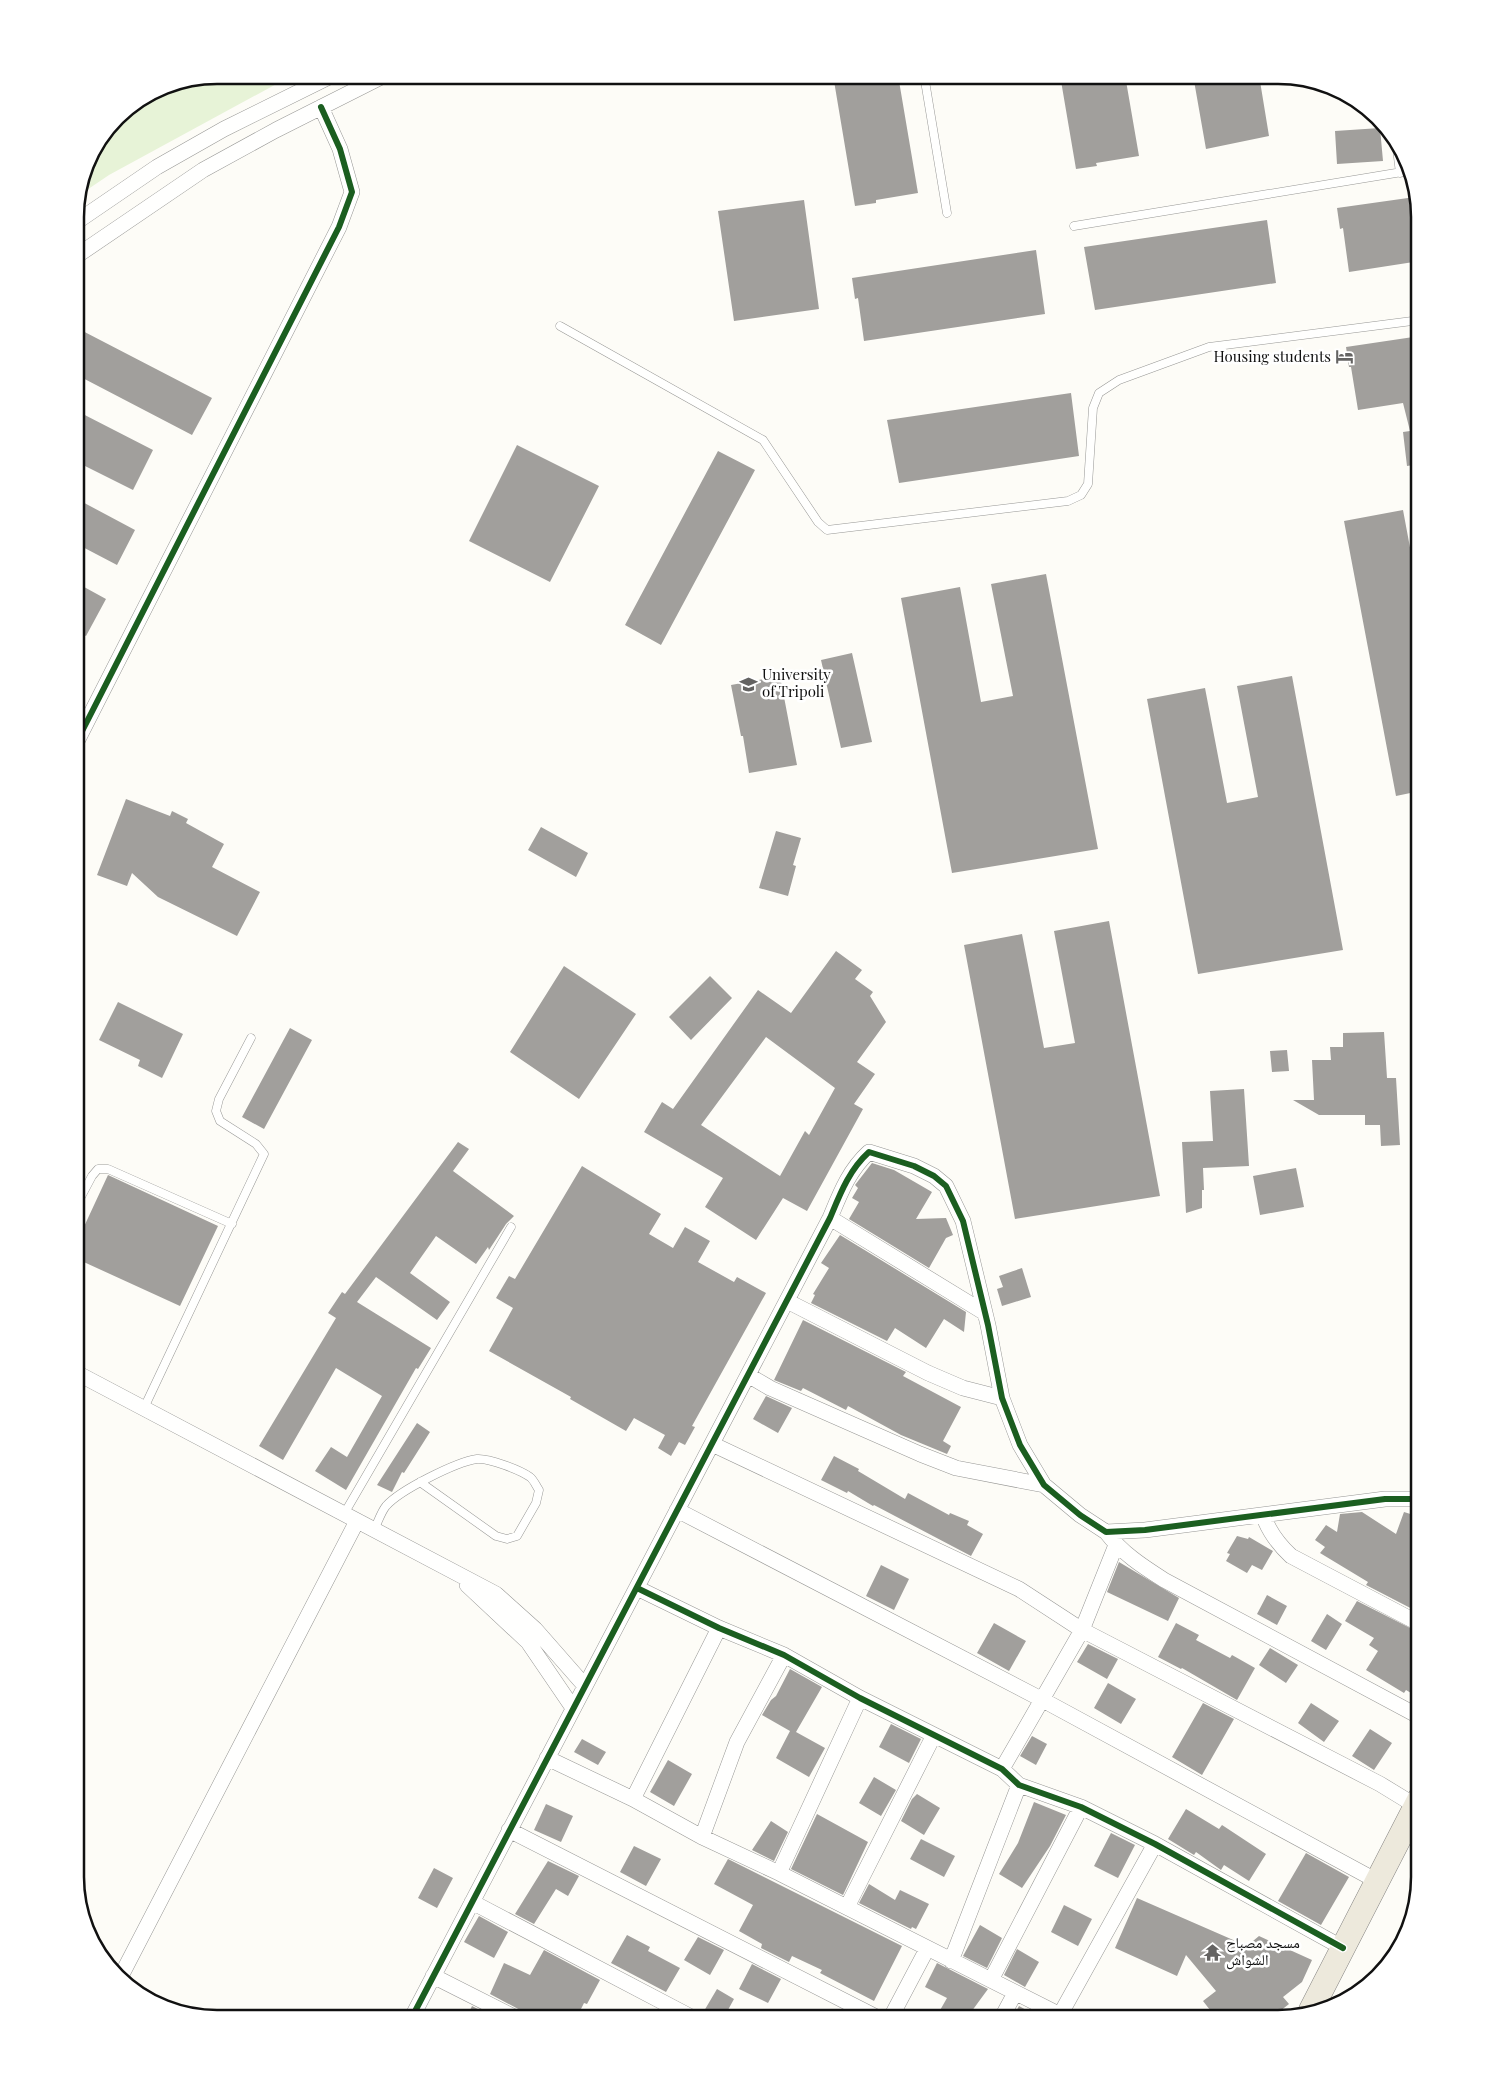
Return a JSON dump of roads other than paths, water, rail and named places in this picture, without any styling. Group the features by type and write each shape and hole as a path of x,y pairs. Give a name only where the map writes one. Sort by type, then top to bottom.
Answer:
{"main road":[{"path":"1313,2006 1411,1815"}],"street":[{"path":"84,217 157,167 224,129 315,84"},
{"path":"84,251 203,170 367,84"},
{"path":"84,727 339,227 352,192 340,149 321,107"},
{"path":"416,2010 787,1301 830,1218 851,1172 859,1160 869,1152 914,1166 934,1176 946,1186 964,1221 1002,1398 1020,1445 1044,1485 1080,1515 1106,1532 1116,1545 1138,1564 1164,1580 1411,1712"},
{"path":"830,1218 985,1314"},
{"path":"787,1301 928,1373 963,1388 1002,1398"},
{"path":"748,1375 770,1388 956,1468 1044,1485"},
{"path":"84,1377 496,1594 535,1629 585,1686"},
{"path":"712,1444 1019,1589 1082,1630 1411,1799"},
{"path":"1106,1532 1145,1530 1386,1499 1411,1499"},
{"path":"677,1510 1041,1699 1377,1881"},
{"path":"1263,1515 1268,1530 1279,1545 1291,1556 1411,1619"},
{"path":"123,1971 350,1518"},
{"path":"1002,1769 1082,1630 1116,1545"},
{"path":"449,1569 528,1642 574,1708"},
{"path":"636,1588 719,1628 784,1655 860,1698 1002,1769 1018,1785 1081,1807 1155,1844 1343,1948"},
{"path":"633,1799 719,1628"},
{"path":"702,1837 736,1742 784,1655"},
{"path":"779,1873 860,1698"},
{"path":"847,1907 934,1735"},
{"path":"548,1758 633,1799 702,1837 779,1873 1050,2010"},
{"path":"951,1961 1018,1785"},
{"path":"990,1980 1081,1807"},
{"path":"509,1830 862,2010"},
{"path":"1068,2010 1155,1844"},
{"path":"472,1902 678,2010"},
{"path":"895,2010 927,1948"},
{"path":"433,1976 500,2010"},
{"path":"1006,2010 1015,1993"}],"lane":[{"path":"926,84 947,213"},
{"path":"1074,226 1403,172"},
{"path":"560,326 763,440 818,522 827,530 1068,501 1080,495 1088,484 1093,408 1099,393 1118,380 1208,347 1411,321"},
{"path":"144,1408 264,1154 256,1144 220,1121 216,1111 219,1099 251,1038"},
{"path":"84,1191 98,1169 108,1169 232,1224"},
{"path":"350,1518 510,1227"},
{"path":"374,1530 384,1508 391,1501 420,1482 438,1472 476,1459 491,1459 531,1478 539,1490 536,1503 517,1536 507,1539 496,1536 420,1482"}],"place":[{"name":"Housing students","path":"1345,357"},
{"name":"University of Tripoli","path":"748,684"},
{"name":"مسجد مصباح الشواش","path":"1212,1952"}]}
